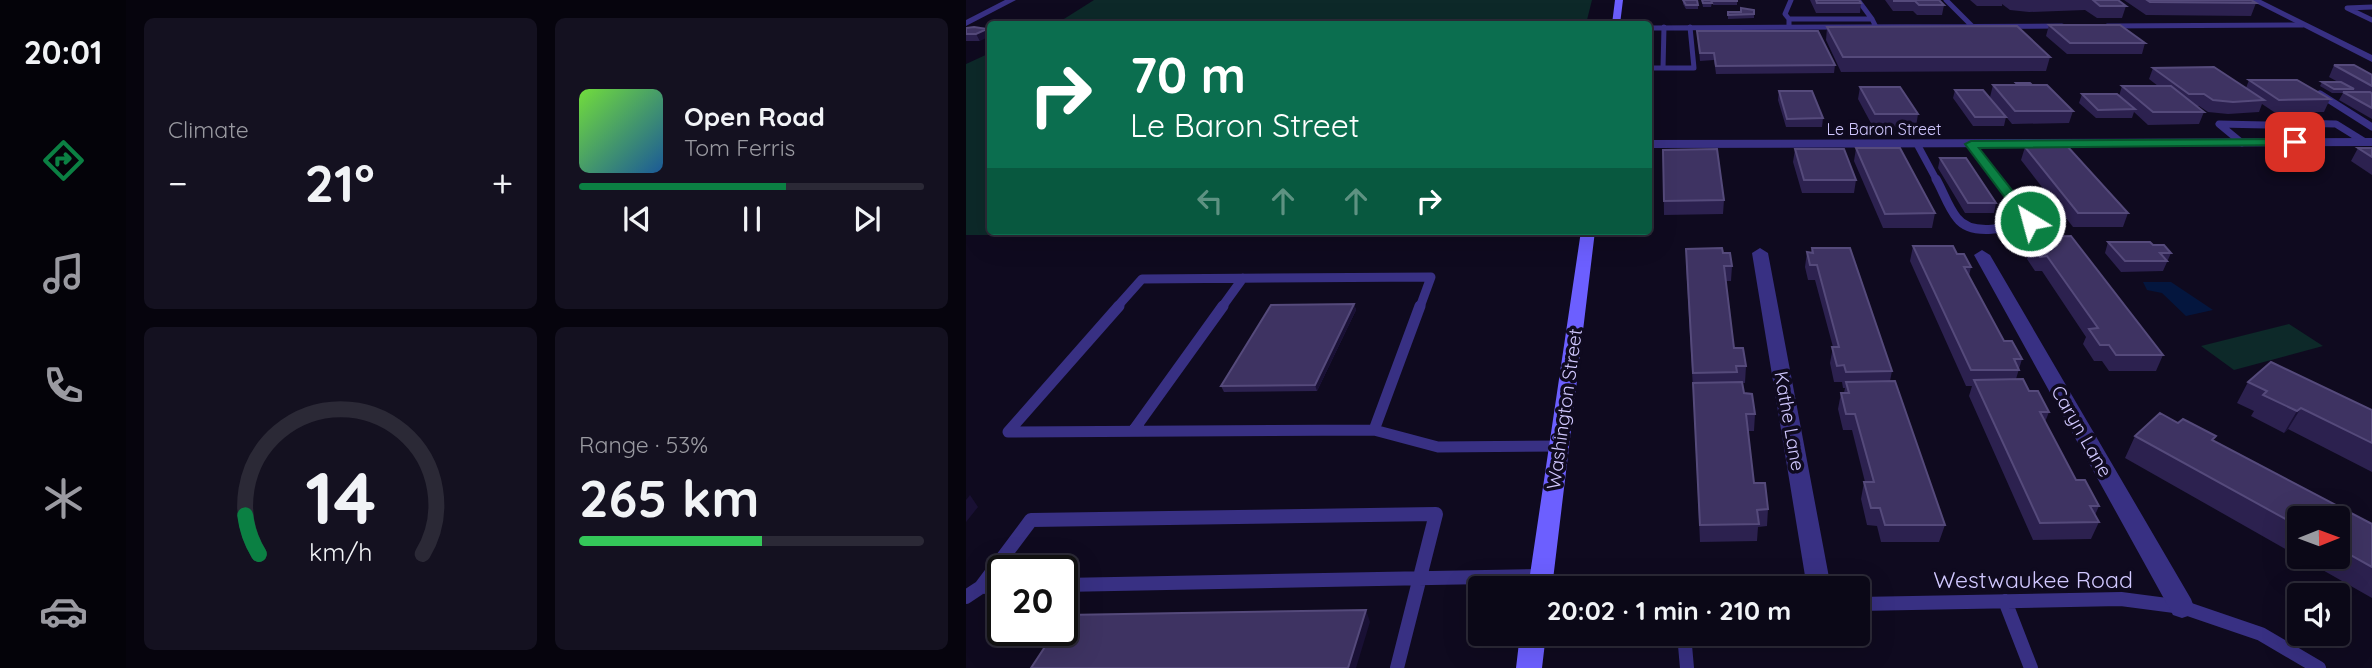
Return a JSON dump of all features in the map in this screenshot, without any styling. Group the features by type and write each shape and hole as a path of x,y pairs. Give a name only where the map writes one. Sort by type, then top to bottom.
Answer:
{"main road":[{"path":"1616,21 1619,0"},
{"name":"Washington Street","path":"1542,576 1587,235"},
{"path":"1529,668 1532,646"}],"street":[{"path":"966,23 1012,0"},
{"path":"2254,0 2372,59"},
{"name":"Le Baron Street","path":"1652,144 2369,142"},
{"name":"Kathe Lane","path":"1760,253 1817,576"},
{"name":"Caryn Lane","path":"1982,255 2182,607"}],"lane":[{"path":"1789,27 1789,19 1785,14 1791,0"},
{"path":"1858,0 1876,27"},
{"path":"1946,0 1972,26"},
{"path":"2372,7 2347,8 2372,20"},
{"path":"1789,19 1872,19"},
{"path":"2093,26 2303,25"},
{"path":"1652,27 2066,26"},
{"path":"1663,68 1664,27"},
{"path":"1652,68 1694,68 1690,27"},
{"path":"2360,53 2372,53"},
{"path":"2320,94 2372,127"},
{"path":"2282,133 2287,130 2287,123 2328,123 2369,142"},
{"path":"2242,143 2219,124 2261,124 2295,142"},
{"path":"1917,144 1958,220 1964,224 2004,229 2030,221 1971,144"},
{"path":"1374,430 1431,277 1142,279 1008,432 1374,430 1438,447 1559,446"},
{"path":"1133,431 1243,278"},
{"path":"966,597 981,587 1031,520 1436,514 1397,668"},
{"path":"1078,585 1421,577 1468,579"},
{"path":"981,587 987,587"},
{"name":"Westwaukee Road","path":"1870,604 2121,599 2182,607 2261,634 2319,668"},
{"path":"2005,601 2031,668"},
{"path":"1685,646 1687,668"}],"green space":[{"path":"1094,0 1592,0 1587,21 1061,21"},
{"path":"987,54 987,235 1534,236 966,235 966,64"},
{"path":"2289,324 2323,346 2234,370 2201,346"}],"water":[{"path":"2143,282 2171,282 2213,310 2186,316 2162,293 2147,290"}],"building":[{"path":"1683,0 1697,0 1698,5 1686,5"},
{"path":"1816,0 1859,0 1861,3 1817,3"},
{"path":"1894,0 1939,0 1944,5 1919,5 1915,1"},
{"path":"2093,0 2118,0 2126,6 2100,6"},
{"path":"2147,0 2251,0 2256,3 2150,2"},
{"path":"1741,8 1754,10 1754,14 1728,15 1728,12 1741,12"},
{"path":"2049,25 2120,25 2145,43 2070,43"},
{"path":"2017,26 2050,57 1843,57 1827,27"},
{"path":"966,28 987,29 976,34 966,34"},
{"path":"1697,31 1818,31 1835,65 1716,66 1714,53 1700,53"},
{"path":"2334,65 2354,65 2372,75 2372,86"},
{"path":"2214,67 2264,100 2233,102 2213,100 2204,94 2189,94 2153,68"},
{"path":"2249,80 2297,80 2330,99 2279,100"},
{"path":"2322,82 2341,82 2354,89 2334,89"},
{"path":"1993,85 2047,85 2073,111 2015,111"},
{"path":"2122,86 2171,86 2204,112 2153,112"},
{"path":"1860,87 1900,87 1918,114 1875,114"},
{"path":"1955,90 1983,90 2006,117 1975,117"},
{"path":"1779,91 1812,91 1823,118 1787,119"},
{"path":"2343,92 2372,93 2372,108"},
{"path":"2082,94 2117,94 2135,109 2098,110"},
{"path":"2025,147 2068,147 2128,213 2078,213"},
{"path":"1856,148 1900,148 1935,213 1885,214"},
{"path":"2358,148 2372,148 2372,157"},
{"path":"1717,149 1724,200 1664,201 1663,150"},
{"path":"1795,149 1844,149 1856,180 1804,180"},
{"path":"1940,158 1966,158 1996,203 1968,203"},
{"path":"2071,236 2163,355 2116,355 2109,345 2100,345 2089,329 2098,328 2047,256 2040,257 2031,244 2038,244 2033,237"},
{"path":"2108,242 2150,242 2153,245 2164,245 2171,253 2160,253 2167,261 2125,261"},
{"path":"1913,246 1953,246 1957,254 1964,254 1971,267 1964,267 2004,341 2012,341 2022,359 2014,359 2019,370 1971,370"},
{"path":"1722,248 1723,253 1730,253 1732,266 1724,266 1734,348 1743,348 1746,366 1736,366 1737,372 1693,373 1686,249"},
{"path":"1812,248 1850,248 1892,371 1846,372 1844,365 1837,366 1832,347 1839,347 1817,265 1810,265 1807,252 1813,253"},
{"path":"1354,304 1315,385 1221,386 1271,305"},
{"path":"2271,362 2372,410 2372,443 2301,408 2297,411 2263,395 2267,391 2248,382"},
{"path":"2023,379 2029,391 2038,391 2049,412 2040,412 2076,480 2085,480 2099,506 2090,506 2099,522 2040,523 1974,380"},
{"path":"1895,381 1945,525 1885,525 1880,508 1871,508 1864,482 1874,482 1855,414 1846,414 1841,393 1849,393 1846,382"},
{"path":"1742,382 1744,393 1752,394 1755,414 1746,414 1754,483 1765,483 1768,509 1757,510 1759,524 1700,525 1693,383"},
{"path":"2160,413 2178,423 2183,419 2216,436 2212,440 2338,506 2287,506 2287,520 2135,436"},
{"path":"2350,512 2372,524 2372,567 2350,555"},
{"path":"1366,610 1348,668 1031,668 1045,646 1078,646 1078,615"}],"route":[{"path":"2030,221 1971,144 2295,142"}]}
